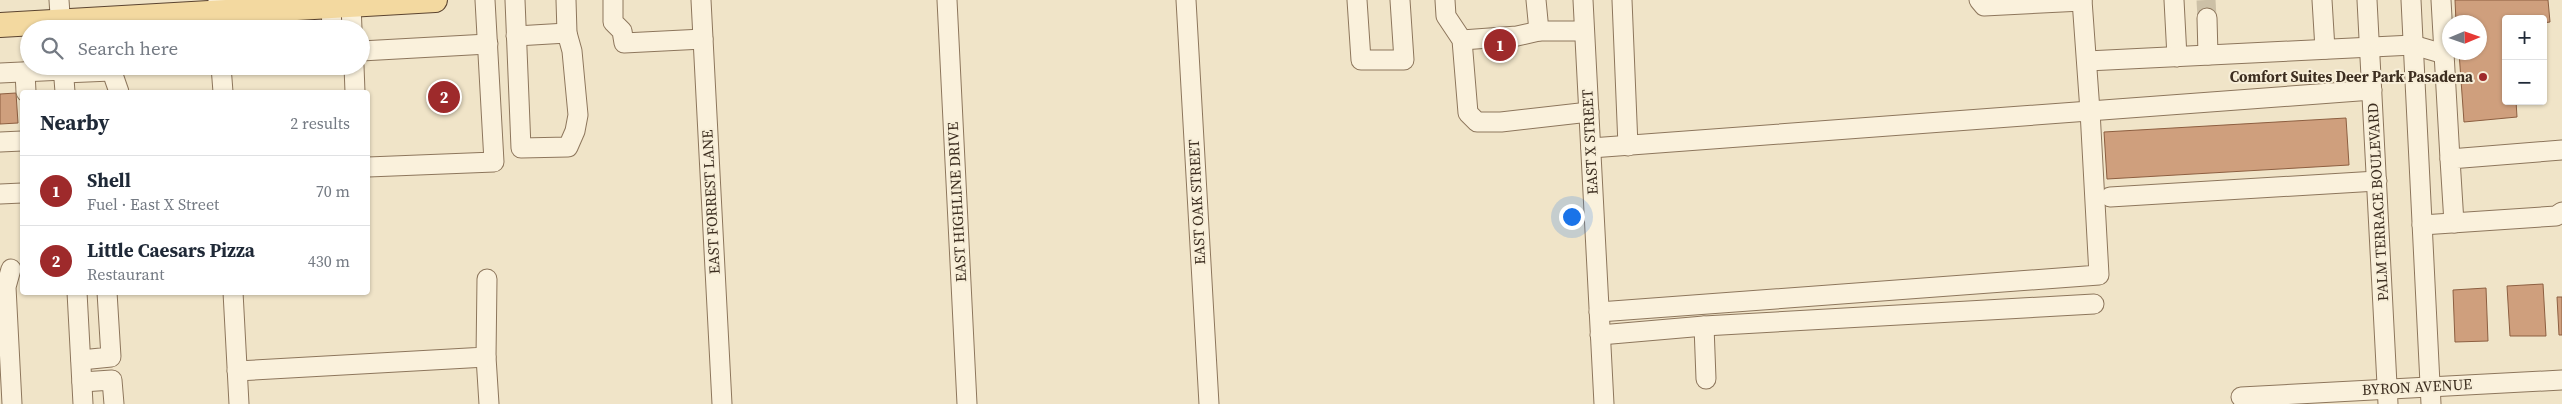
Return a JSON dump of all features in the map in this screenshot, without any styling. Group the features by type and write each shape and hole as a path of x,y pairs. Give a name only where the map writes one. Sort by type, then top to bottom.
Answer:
{"main road":[{"path":"27,20 60,14 338,13 405,1 436,0"},
{"path":"0,25 20,21"}],"street":[{"path":"370,167 494,162 485,0"},
{"path":"515,0 522,148 568,146 575,131 578,115 572,51 567,33 566,0"},
{"path":"613,0 613,22 622,31 624,43 703,39"},
{"name":"EAST FORREST LANE","path":"701,0 722,404"},
{"name":"EAST HIGHLINE DRIVE","path":"946,0 967,404"},
{"name":"EAST OAK STREET","path":"1186,0 1209,404"},
{"path":"1356,0 1361,60 1404,60 1400,0"},
{"path":"1445,0 1446,16 1462,40 1468,112 1477,122 1501,122 1589,112"},
{"path":"1536,0 1539,31"},
{"name":"EAST X STREET","path":"1583,0 1604,404"},
{"path":"1622,0 1628,146"},
{"path":"2174,0 2176,57"},
{"path":"2322,0 2325,49"},
{"name":"PALM TERRACE BOULEVARD","path":"2367,0 2387,396"},
{"path":"2411,0 2431,395"},
{"path":"2441,0 2442,18"},
{"path":"1599,312 2099,275 2082,1 1982,3"},
{"path":"2207,18 2208,55"},
{"path":"1462,40 1517,36 1539,31 1584,31"},
{"path":"516,36 567,33"},
{"path":"370,51 488,44"},
{"path":"2087,61 2413,45 2442,53"},
{"path":"2444,60 2454,223"},
{"path":"0,73 20,72"},
{"path":"25,75 26,90"},
{"path":"63,75 65,90"},
{"path":"113,75 118,90"},
{"path":"222,75 223,90"},
{"path":"354,75 355,90"},
{"path":"1591,148 2372,90"},
{"path":"0,142 20,141"},
{"path":"2450,159 2562,150"},
{"path":"2110,198 2377,181"},
{"path":"0,194 20,193"},
{"path":"2422,225 2556,216 2562,212"},
{"path":"11,266 6,287 12,404"},
{"path":"487,279 486,357 489,404"},
{"path":"78,295 83,404"},
{"path":"81,360 111,357 107,295"},
{"path":"233,295 239,404"},
{"path":"1600,335 1704,326 2094,304"},
{"path":"1704,326 1706,380"},
{"path":"238,370 486,357"},
{"path":"82,382 112,380 114,404"},
{"name":"BYRON AVENUE","path":"2241,397 2431,395 2562,380"}],"building":[{"name":"Comfort Suites Deer Park Pasadena","path":"2455,0 2548,0 2550,22 2547,22 2547,15 2502,15 2502,105 2516,105 2517,117 2464,122 2460,60 2487,60 2487,15 2456,15"},
{"path":"16,93 18,123 0,124 0,94"},
{"path":"2346,118 2349,165 2107,179 2104,132"},
{"path":"2543,284 2546,336 2510,336 2507,286"},
{"path":"2486,288 2488,341 2455,342 2453,290"},
{"path":"2557,297 2562,297 2562,335 2559,335"}],"tunnel":[{"path":"2206,0 2207,18"}],"place":[{"name":"Shell","path":"1500,45"},
{"name":"Comfort Suites Deer Park Pasadena","path":"2483,77"},
{"name":"Little Caesars Pizza","path":"444,97"}]}
